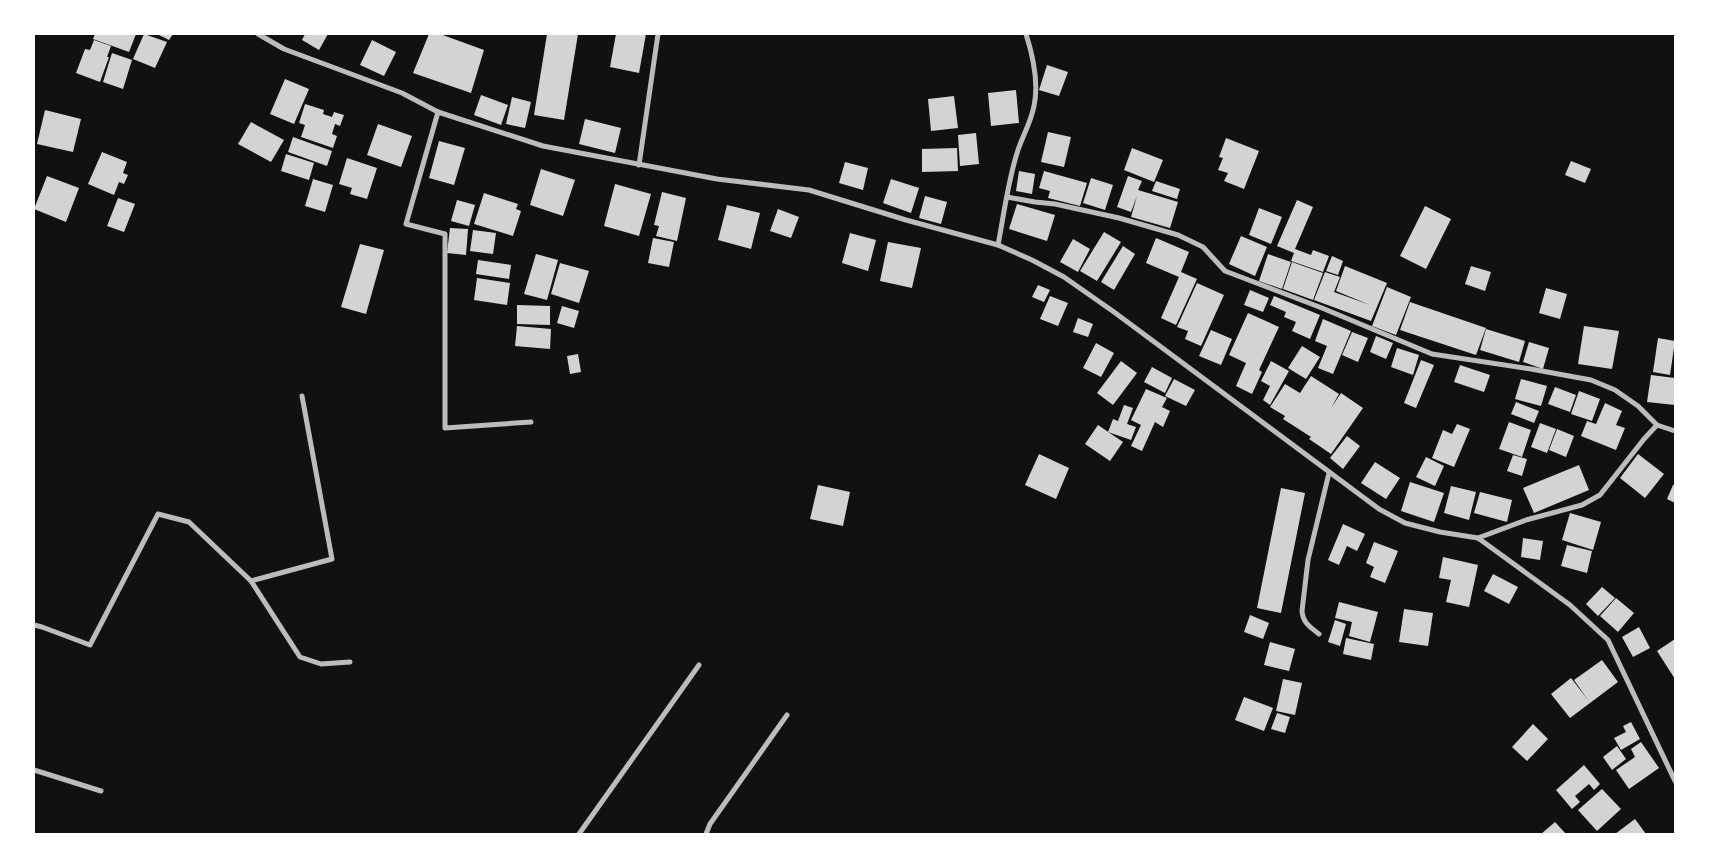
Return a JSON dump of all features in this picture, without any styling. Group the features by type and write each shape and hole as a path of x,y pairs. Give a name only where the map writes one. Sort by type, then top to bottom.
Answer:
{"street":[{"path":"258,34 284,49 402,93 438,112 543,146 718,179 809,190 906,220 998,245 1032,260 1064,277 1107,307 1379,509 1405,523 1440,532 1478,538 1570,605 1608,640 1675,781"},
{"path":"639,165 658,34"},
{"path":"998,245 1018,150 1034,105 1035,80 1033,60 1026,34"},
{"path":"438,112 406,224 445,234 445,428 531,422"},
{"path":"1007,197 1055,204 1119,218 1178,235 1202,247 1225,271 1322,308 1432,354 1591,380 1615,390 1638,406 1657,425 1675,431"},
{"path":"251,581 332,559 302,396"},
{"path":"1478,538 1526,520 1582,505 1600,495 1657,425"},
{"path":"1319,634 1302,619 1302,611 1308,560 1328,472"},
{"path":"34,626 42,627 90,646 158,514 189,522 251,581 300,657 321,664 350,662"},
{"path":"579,834 699,664"},
{"path":"706,834 710,824 787,714"},
{"path":"34,770 101,791"}],"building":[{"path":"95,34 136,34 129,52 93,39"},
{"path":"144,34 167,42 155,68 133,59"},
{"path":"157,34 173,34 169,40"},
{"path":"305,34 328,34 319,50 302,40"},
{"path":"429,34 440,34 484,50 471,93 413,73"},
{"path":"547,34 578,34 564,120 534,115"},
{"path":"616,34 646,34 639,73 610,67"},
{"path":"94,40 111,46 100,82 76,73 85,49 90,50"},
{"path":"372,40 396,52 384,76 360,65"},
{"path":"112,53 132,60 123,89 103,82"},
{"path":"1047,65 1068,72 1059,96 1039,90"},
{"path":"285,79 309,89 294,124 270,114"},
{"path":"1016,90 1019,123 991,126 988,93"},
{"path":"481,95 508,105 501,125 474,115"},
{"path":"954,96 958,128 931,131 928,99"},
{"path":"512,97 531,102 525,128 506,124"},
{"path":"305,104 324,110 323,114 332,117 334,112 344,115 340,126 335,124 332,134 337,136 333,148 301,137 305,125 299,123"},
{"path":"45,110 81,119 73,152 37,144"},
{"path":"585,119 621,128 615,153 579,144"},
{"path":"251,122 284,140 271,162 238,144"},
{"path":"378,124 412,136 401,167 367,155"},
{"path":"1048,132 1071,137 1064,167 1041,162"},
{"path":"976,133 979,164 960,166 958,135"},
{"path":"293,137 332,151 327,166 288,152"},
{"path":"1226,138 1259,151 1244,189 1224,181 1228,173 1218,170 1223,158 1219,157"},
{"path":"439,141 465,148 454,185 429,178"},
{"path":"957,148 958,171 922,172 922,149"},
{"path":"1132,148 1163,160 1154,182 1124,170"},
{"path":"102,152 127,162 123,173 128,175 124,184 119,182 114,195 88,184"},
{"path":"286,154 314,163 309,180 281,171"},
{"path":"347,158 377,168 367,199 350,194 352,188 339,184"},
{"path":"1571,161 1591,169 1585,183 1565,175"},
{"path":"845,162 868,168 863,190 839,183"},
{"path":"541,169 575,180 563,216 530,205"},
{"path":"1019,171 1035,174 1032,194 1016,191"},
{"path":"1044,171 1087,183 1080,206 1048,198 1050,191 1039,188"},
{"path":"47,176 79,188 66,222 34,209"},
{"path":"1128,176 1142,181 1138,190 1178,202 1170,228 1131,217 1137,196 1131,212 1117,207"},
{"path":"1091,178 1113,185 1105,210 1083,203"},
{"path":"313,179 333,185 325,212 305,206"},
{"path":"891,179 919,188 911,213 883,203"},
{"path":"1156,181 1180,189 1177,199 1152,191"},
{"path":"615,184 651,194 639,236 604,226"},
{"path":"662,192 686,198 677,241 656,236 659,226 654,225"},
{"path":"484,193 518,204 516,209 521,211 513,236 474,224"},
{"path":"925,196 947,202 941,224 919,218"},
{"path":"118,198 135,204 124,232 107,226"},
{"path":"457,200 475,205 469,226 451,221"},
{"path":"1297,200 1313,207 1295,249 1311,255 1313,250 1329,256 1323,272 1291,261 1294,253 1277,246"},
{"path":"1017,204 1055,215 1047,241 1009,229"},
{"path":"727,205 760,213 751,249 718,240"},
{"path":"1425,206 1451,219 1426,269 1400,256"},
{"path":"1259,208 1282,217 1271,244 1249,235"},
{"path":"778,209 799,217 791,238 770,231"},
{"path":"450,228 468,229 466,255 447,253"},
{"path":"473,230 496,233 493,254 470,251"},
{"path":"1104,232 1121,242 1097,281 1080,271"},
{"path":"850,233 876,240 868,271 842,263"},
{"path":"1241,236 1267,247 1255,276 1229,264"},
{"path":"653,238 674,242 669,267 648,263"},
{"path":"1156,238 1189,252 1181,272 1197,279 1176,325 1161,318 1179,277 1146,263"},
{"path":"1073,239 1090,249 1078,272 1060,262"},
{"path":"888,242 921,248 912,288 880,281"},
{"path":"360,244 384,250 366,314 341,307"},
{"path":"1123,246 1135,254 1114,290 1101,282"},
{"path":"536,254 558,260 547,300 524,294"},
{"path":"1268,254 1291,262 1282,289 1259,281"},
{"path":"1332,256 1343,261 1338,275 1326,271"},
{"path":"478,260 511,265 509,279 476,274"},
{"path":"1292,262 1323,273 1313,300 1283,289"},
{"path":"560,263 589,271 579,303 551,294"},
{"path":"1345,266 1387,283 1371,321 1314,300 1325,272 1340,277 1334,292 1370,305 1336,291"},
{"path":"1471,266 1491,272 1485,291 1465,284"},
{"path":"477,278 510,283 507,305 474,300"},
{"path":"1197,283 1224,295 1201,346 1185,339 1188,331 1177,327"},
{"path":"1038,285 1050,290 1044,302 1032,297"},
{"path":"1387,287 1411,297 1396,335 1372,326"},
{"path":"1546,288 1567,294 1560,319 1539,313"},
{"path":"1250,290 1269,298 1263,312 1244,305"},
{"path":"1050,296 1068,303 1058,326 1040,319"},
{"path":"1274,296 1320,315 1310,339 1292,331 1296,322 1284,317 1286,312 1270,305"},
{"path":"1410,302 1486,328 1476,355 1400,330"},
{"path":"517,305 550,306 550,325 517,324"},
{"path":"562,306 579,311 574,328 557,323"},
{"path":"1248,313 1279,327 1259,370 1262,372 1252,394 1236,386 1246,363 1229,355"},
{"path":"1078,318 1093,324 1088,337 1073,332"},
{"path":"1323,319 1351,331 1333,374 1318,368 1327,346 1315,341"},
{"path":"517,326 551,329 550,349 515,346"},
{"path":"1584,326 1619,331 1612,369 1578,364"},
{"path":"1486,329 1525,341 1519,362 1480,350"},
{"path":"1211,330 1232,339 1221,365 1199,356"},
{"path":"1352,332 1368,338 1358,362 1342,355"},
{"path":"1376,336 1393,343 1386,359 1370,352"},
{"path":"1658,338 1675,341 1670,375 1653,372"},
{"path":"1529,342 1549,348 1543,369 1523,362"},
{"path":"1096,343 1114,353 1101,377 1083,368"},
{"path":"1302,346 1320,357 1306,379 1288,368"},
{"path":"1397,348 1419,355 1413,375 1391,367"},
{"path":"578,354 581,372 570,374 567,356"},
{"path":"1421,360 1434,365 1416,408 1404,403"},
{"path":"1121,361 1137,373 1113,405 1097,393"},
{"path":"1271,361 1289,371 1270,405 1263,400 1270,386 1261,381"},
{"path":"1460,365 1490,375 1484,392 1454,382"},
{"path":"1152,367 1172,378 1165,393 1144,382"},
{"path":"1651,375 1675,378 1675,405 1647,402"},
{"path":"1311,376 1339,394 1331,408 1341,393 1363,408 1331,454 1309,439 1311,437 1283,419 1285,416 1270,407 1285,384 1300,393"},
{"path":"1174,379 1195,390 1186,406 1165,396"},
{"path":"1521,379 1547,386 1541,406 1515,399"},
{"path":"1555,387 1576,395 1570,412 1548,404"},
{"path":"1146,389 1167,398 1162,407 1170,411 1163,427 1155,422 1142,451 1131,446 1141,425 1131,420"},
{"path":"1579,391 1600,399 1592,421 1571,414"},
{"path":"1516,402 1539,411 1534,423 1511,414"},
{"path":"1605,403 1622,411 1616,425 1625,428 1616,450 1581,436 1587,421 1596,424"},
{"path":"1124,405 1133,408 1127,424 1136,427 1131,440 1108,432 1113,419 1118,421"},
{"path":"1509,422 1531,430 1522,457 1499,449"},
{"path":"1540,423 1556,429 1547,453 1531,447"},
{"path":"1457,424 1470,429 1454,467 1432,458 1443,430 1452,434"},
{"path":"1098,425 1123,442 1110,461 1085,444"},
{"path":"1557,429 1574,436 1566,457 1549,450"},
{"path":"1347,436 1360,446 1343,469 1330,458"},
{"path":"1039,454 1069,468 1056,499 1025,485"},
{"path":"1638,454 1664,474 1645,498 1620,478"},
{"path":"1513,455 1527,459 1522,476 1507,471"},
{"path":"1426,457 1444,466 1435,486 1416,477"},
{"path":"1375,462 1400,478 1386,499 1361,483"},
{"path":"1579,465 1589,490 1534,513 1523,488"},
{"path":"1410,482 1444,493 1434,522 1401,511"},
{"path":"818,485 850,492 843,526 810,519"},
{"path":"1673,485 1675,485 1675,503 1667,499"},
{"path":"1451,486 1476,492 1469,520 1444,513"},
{"path":"1281,488 1305,493 1281,613 1257,608"},
{"path":"1480,492 1512,500 1507,522 1474,513"},
{"path":"1570,513 1601,522 1593,550 1562,540"},
{"path":"1343,524 1365,534 1357,551 1347,546 1339,565 1328,560"},
{"path":"1523,538 1543,541 1540,560 1521,557"},
{"path":"1374,542 1398,551 1385,583 1370,577 1374,567 1366,563"},
{"path":"1567,545 1592,551 1587,573 1561,566"},
{"path":"1443,557 1478,565 1469,607 1446,602 1451,580 1439,578"},
{"path":"1493,574 1518,587 1509,604 1484,591"},
{"path":"1602,587 1615,598 1598,616 1586,604"},
{"path":"1616,598 1634,613 1618,632 1600,616"},
{"path":"1339,602 1378,612 1370,642 1349,636 1352,622 1335,618"},
{"path":"1404,609 1433,613 1428,646 1399,642"},
{"path":"1250,615 1269,623 1263,639 1244,632"},
{"path":"1335,620 1346,624 1340,646 1328,642"},
{"path":"1639,627 1650,648 1633,657 1622,637"},
{"path":"1346,638 1374,644 1371,660 1343,654"},
{"path":"1675,639 1675,679 1657,651"},
{"path":"1270,642 1295,649 1289,671 1264,665"},
{"path":"1602,660 1618,682 1570,718 1551,694 1571,678 1588,700 1574,680"},
{"path":"1283,679 1302,683 1295,715 1276,711"},
{"path":"1244,697 1273,708 1264,731 1235,720"},
{"path":"1277,713 1290,717 1285,733 1271,729"},
{"path":"1631,722 1640,739 1621,750 1614,738 1626,732 1623,726"},
{"path":"1533,724 1548,739 1527,761 1512,747"},
{"path":"1641,742 1659,768 1629,789 1616,770 1635,757 1631,749"},
{"path":"1617,746 1626,759 1612,770 1603,757"},
{"path":"1584,765 1600,784 1594,790 1589,784 1575,796 1580,802 1572,809 1556,790"},
{"path":"1602,789 1621,809 1597,831 1578,810"},
{"path":"1635,819 1646,834 1615,834"},
{"path":"1555,822 1566,834 1541,834"}]}
